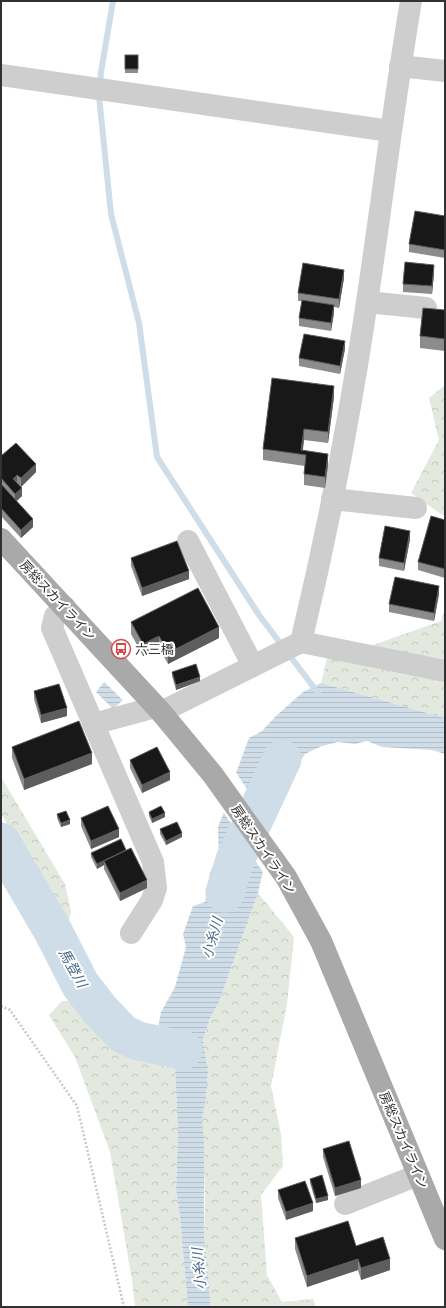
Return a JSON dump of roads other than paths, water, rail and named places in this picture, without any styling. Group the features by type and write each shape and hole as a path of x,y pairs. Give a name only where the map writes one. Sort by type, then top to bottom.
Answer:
{"main road":[{"name":"房総スカイライン","path":"1,539 159,710 213,775 286,877 321,941 445,1239"}],"street":[{"path":"298,643 317,575 367,302 390,131 411,1"},
{"path":"400,66 445,71"},
{"path":"1,75 390,131"},
{"path":"367,302 426,308"},
{"path":"332,499 416,508"},
{"path":"188,541 257,664"},
{"path":"65,607 55,616 52,628 153,862 156,888 152,900 131,933"},
{"path":"93,724 159,710 298,643 445,671"},
{"path":"345,1204 418,1176"}],"water":[{"path":"104,682 123,700 113,709 96,692"},
{"path":"321,683 445,718 445,754 432,750 382,747 367,741 355,744 338,742 322,746 305,754 297,765 296,774 281,794 270,823 236,773 249,738 262,731 277,715 303,692"},
{"path":"224,812 263,871 258,893 219,1002 211,1016 203,1039 208,1072 206,1100 202,1119 204,1144 204,1236 211,1307 188,1307 176,1189 178,1131 175,1068 169,1056 159,1055 154,1044 161,1012 175,987 186,947 183,934 193,906 205,902 210,872 219,860 218,827"}],"waterway":[{"path":"113,1 101,72 99,96 111,214 139,323 157,457 259,615 318,693"},
{"name":"小糸川","path":"225,893 235,860 282,759"},
{"name":"馬登川","path":"1,842 53,931 80,984 100,1010 123,1034 138,1041 183,1050"}],"place":[{"name":"六三橋","path":"121,649"}]}
